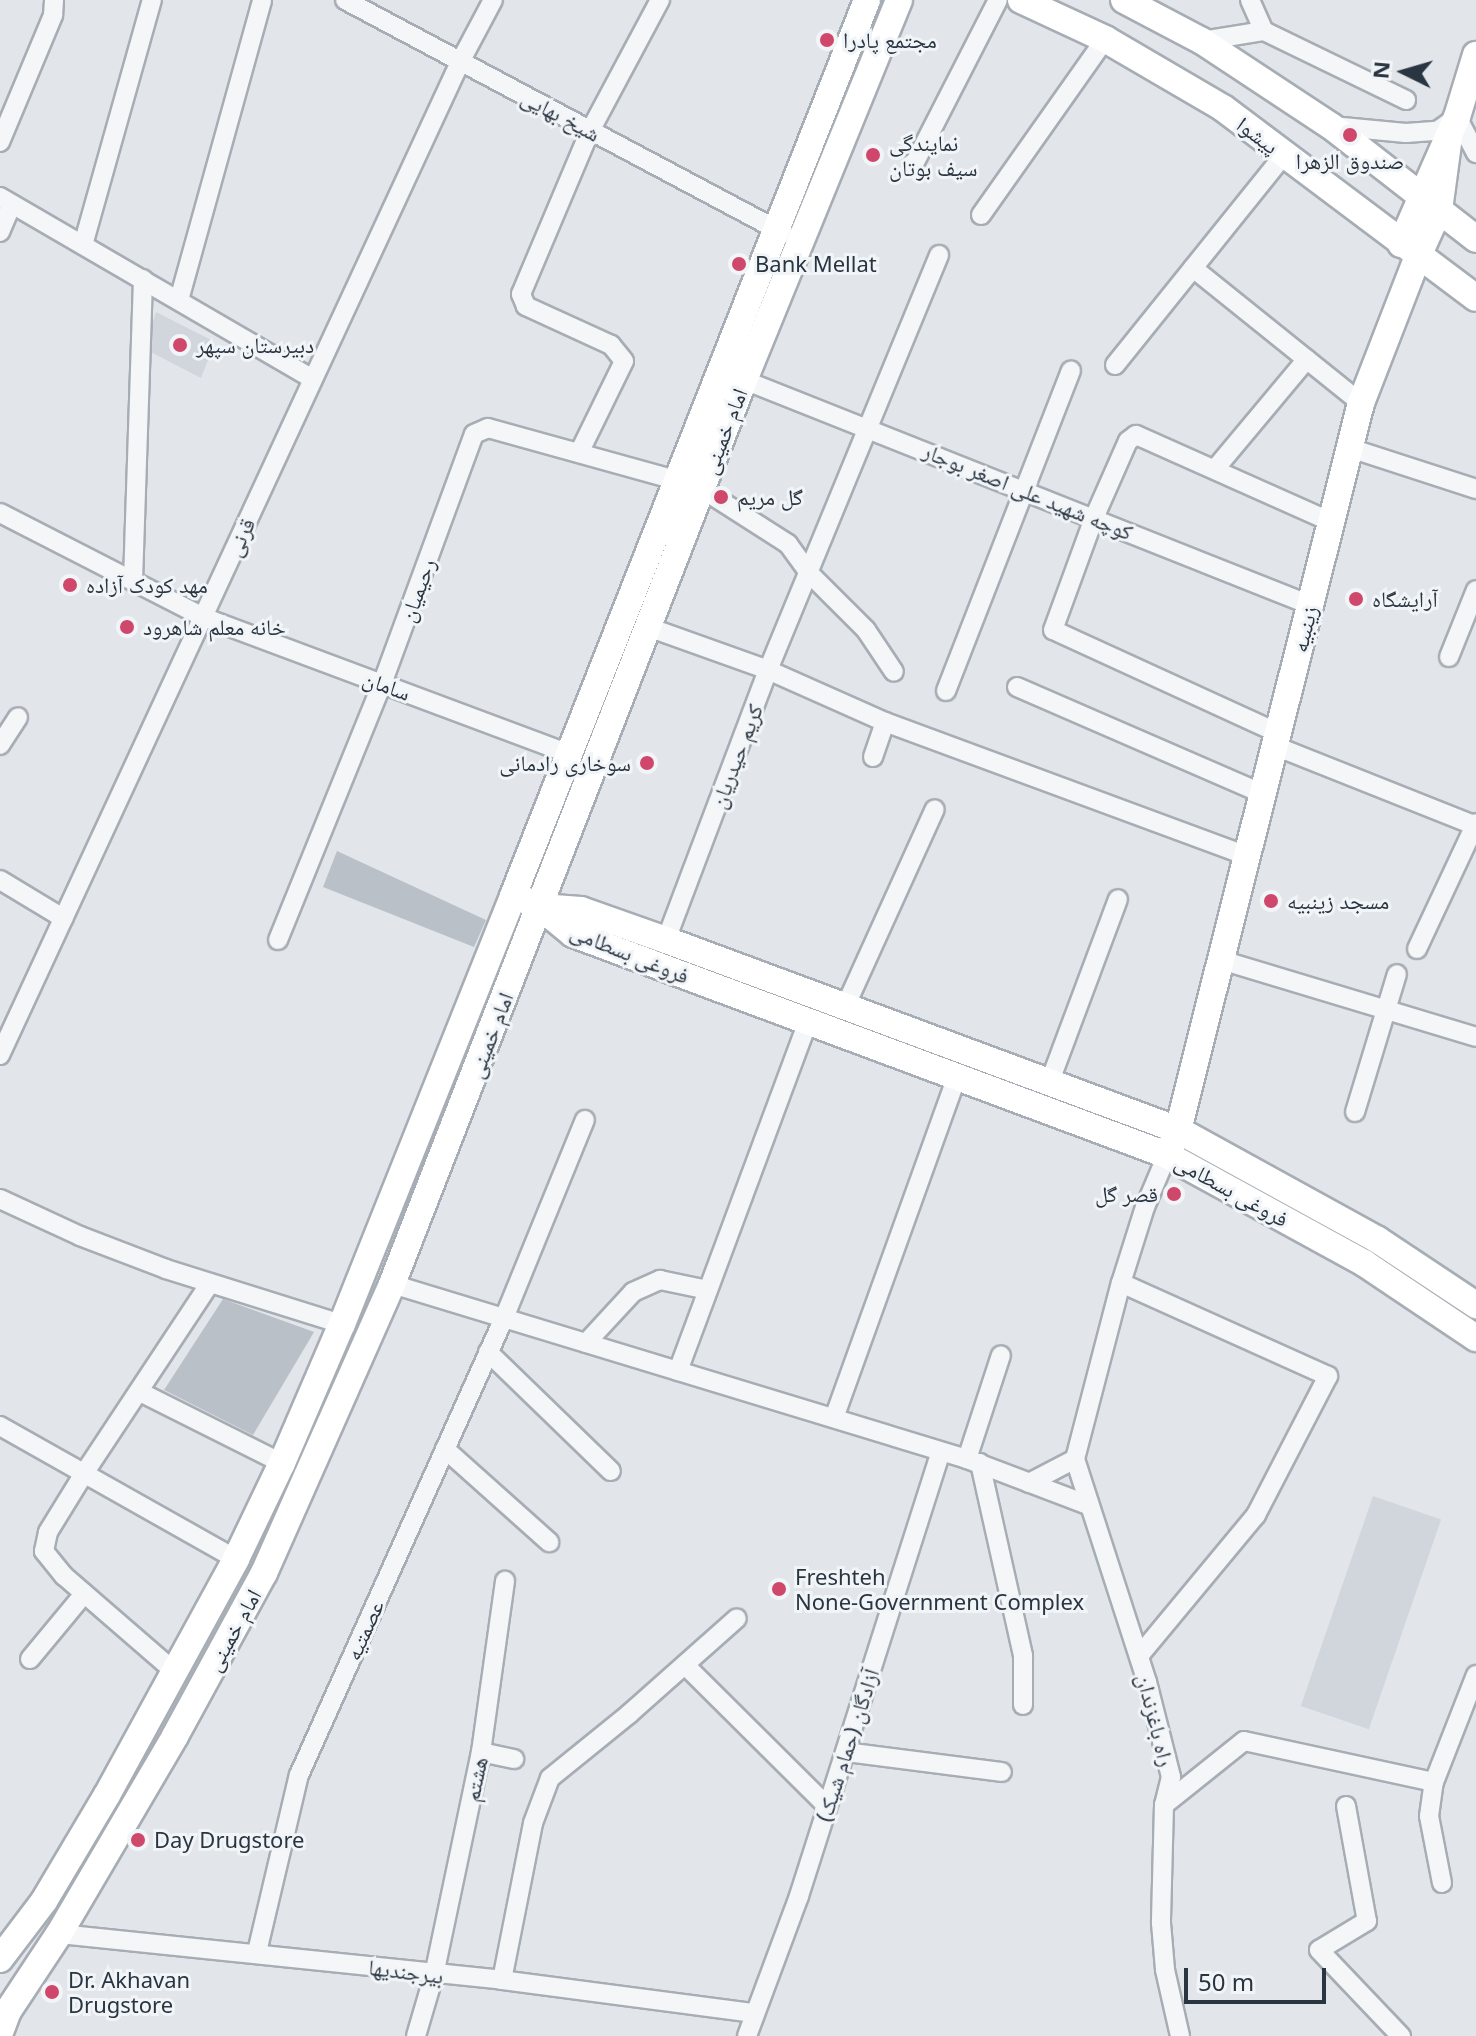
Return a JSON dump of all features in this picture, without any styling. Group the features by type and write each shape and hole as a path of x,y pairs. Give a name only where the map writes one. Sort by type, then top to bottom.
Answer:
{"main road":[{"name":"پیشوا","path":"1021,0 1105,39 1223,108 1476,298"},
{"name":"پیشوا","path":"1124,0 1202,41 1331,126 1476,239"},
{"name":"امام خمینی","path":"0,1959 10,1933 99,1808 236,1559 282,1463 342,1324 676,480 899,1"},
{"name":"امام خمینی","path":"0,2032 8,2011 59,1934 175,1736 264,1573 392,1284 744,380 863,4"},
{"name":"زینبیه","path":"1167,1155 1178,1130 1361,403 1410,250 1461,125 1476,55"},
{"path":"513,896 540,907"},
{"name":"فروغی بسطامی","path":"540,907 581,910 1178,1130 1378,1240 1476,1305"},
{"name":"فروغی بسطامی","path":"540,907 573,934 1167,1155 1364,1263 1476,1338"}],"street":[{"path":"0,142 53,15 54,0"},
{"path":"83,245 152,0"},
{"path":"179,300 262,0"},
{"name":"قرنی","path":"0,1055 460,62 493,0"},
{"path":"579,453 624,361 611,345 526,306 521,294 590,131 660,0"},
{"path":"913,166 998,0"},
{"path":"1250,0 1264,31"},
{"name":"شیخ بهایی","path":"348,1 788,235"},
{"path":"1202,41 1264,31 1406,100"},
{"path":"981,215 1105,39"},
{"path":"1331,126 1406,133 1437,131 1461,125 1476,153"},
{"path":"1115,365 1284,155"},
{"path":"0,230 6,200 313,379"},
{"name":"کریم حیدریان","path":"666,940 768,670 939,255"},
{"path":"1193,268 1361,403"},
{"path":"133,581 143,279"},
{"path":"1215,469 1307,359"},
{"path":"946,691 1071,371"},
{"name":"کوچه شهید علی اصغر بوجار","path":"744,380 1310,605"},
{"name":"رحیمیان","path":"278,940 382,684 474,434 488,428 676,480"},
{"path":"1331,522 1136,435 1128,441 1094,518 1053,630 1276,740 1476,825 1417,949"},
{"path":"1350,448 1476,489"},
{"path":"702,489 788,544 808,572 866,630 894,672"},
{"name":"سامان","path":"0,513 203,617 570,754"},
{"path":"1449,657 1476,590"},
{"path":"648,627 768,670 885,722 1247,856"},
{"path":"1017,687 1263,794"},
{"path":"0,745 18,717"},
{"path":"873,757 885,722"},
{"path":"845,1007 935,809"},
{"path":"0,880 63,918"},
{"path":"1050,1081 1118,899"},
{"path":"1221,960 1476,1037"},
{"path":"1355,1112 1383,1009 1397,974"},
{"path":"678,1371 808,1021"},
{"path":"834,1418 957,1077"},
{"name":"عصمتیه","path":"257,1952 299,1775 504,1318 585,1120"},
{"path":"1029,1483 1075,1459 1121,1283 1145,1207 1167,1155"},
{"path":"0,1199 80,1236 210,1283 342,1324"},
{"path":"586,1343 633,1292 660,1280 708,1290"},
{"path":"175,1672 84,1594 44,1551 48,1532 83,1475 210,1283"},
{"path":"1121,1283 1328,1376 1256,1515 1139,1656"},
{"path":"392,1284 974,1461 1088,1505"},
{"path":"488,1352 611,1471"},
{"path":"1001,1355 974,1461 1023,1656 1023,1705"},
{"path":"140,1392 282,1463"},
{"path":"0,1426 236,1559"},
{"path":"445,1449 549,1542"},
{"name":"آزادگان (حمام شیک)","path":"747,2036 799,1896 941,1452"},
{"name":"راه باغزندان","path":"1075,1459 1139,1656 1171,1777 1164,1805 1161,1923 1165,1970 1180,2036"},
{"name":"هشتم","path":"416,2036 434,1975 481,1752 505,1581"},
{"path":"30,1659 84,1594"},
{"path":"502,1980 533,1823 550,1778 737,1618"},
{"path":"685,1665 826,1805"},
{"path":"1442,1883 1429,1816 1434,1782 1476,1675"},
{"path":"1164,1805 1244,1741 1434,1782"},
{"path":"481,1752 514,1759"},
{"path":"846,1752 1002,1772"},
{"path":"1346,1806 1367,1921 1319,1950 1401,2036"},
{"name":"بیرجندیها","path":"59,1934 257,1952 753,2013"}],"shaded area":[{"name":"دبیرستان سپهر","path":"156,312 215,342 201,378 145,349"},
{"path":"1373,1496 1441,1519 1369,1729 1301,1706"}],"building":[{"path":"337,851 486,920 474,947 323,887"},
{"path":"223,1299 314,1332 253,1435 164,1390"}],"place":[{"name":"مجتمع پادرا","path":"827,40"},
{"name":"صندوق الزهرا","path":"1350,135"},
{"name":"نمایندگی سیف بوتان","path":"873,155"},
{"name":"Bank Mellat","path":"739,264"},
{"name":"دبیرستان سپهر","path":"180,345"},
{"name":"گل مریم","path":"721,497"},
{"name":"مهد کودک آزاده","path":"70,585"},
{"name":"آرایشگاه","path":"1356,599"},
{"name":"خانه معلم شاهرود","path":"127,627"},
{"name":"سوخاری رادمانی","path":"647,763"},
{"name":"مسجد زینبیه","path":"1271,901"},
{"name":"قصر گل","path":"1174,1194"},
{"name":"Freshteh None-Government Complex","path":"779,1589"},
{"name":"Day Drugstore","path":"138,1840"},
{"name":"Dr. Akhavan Drugstore","path":"52,1992"}]}
